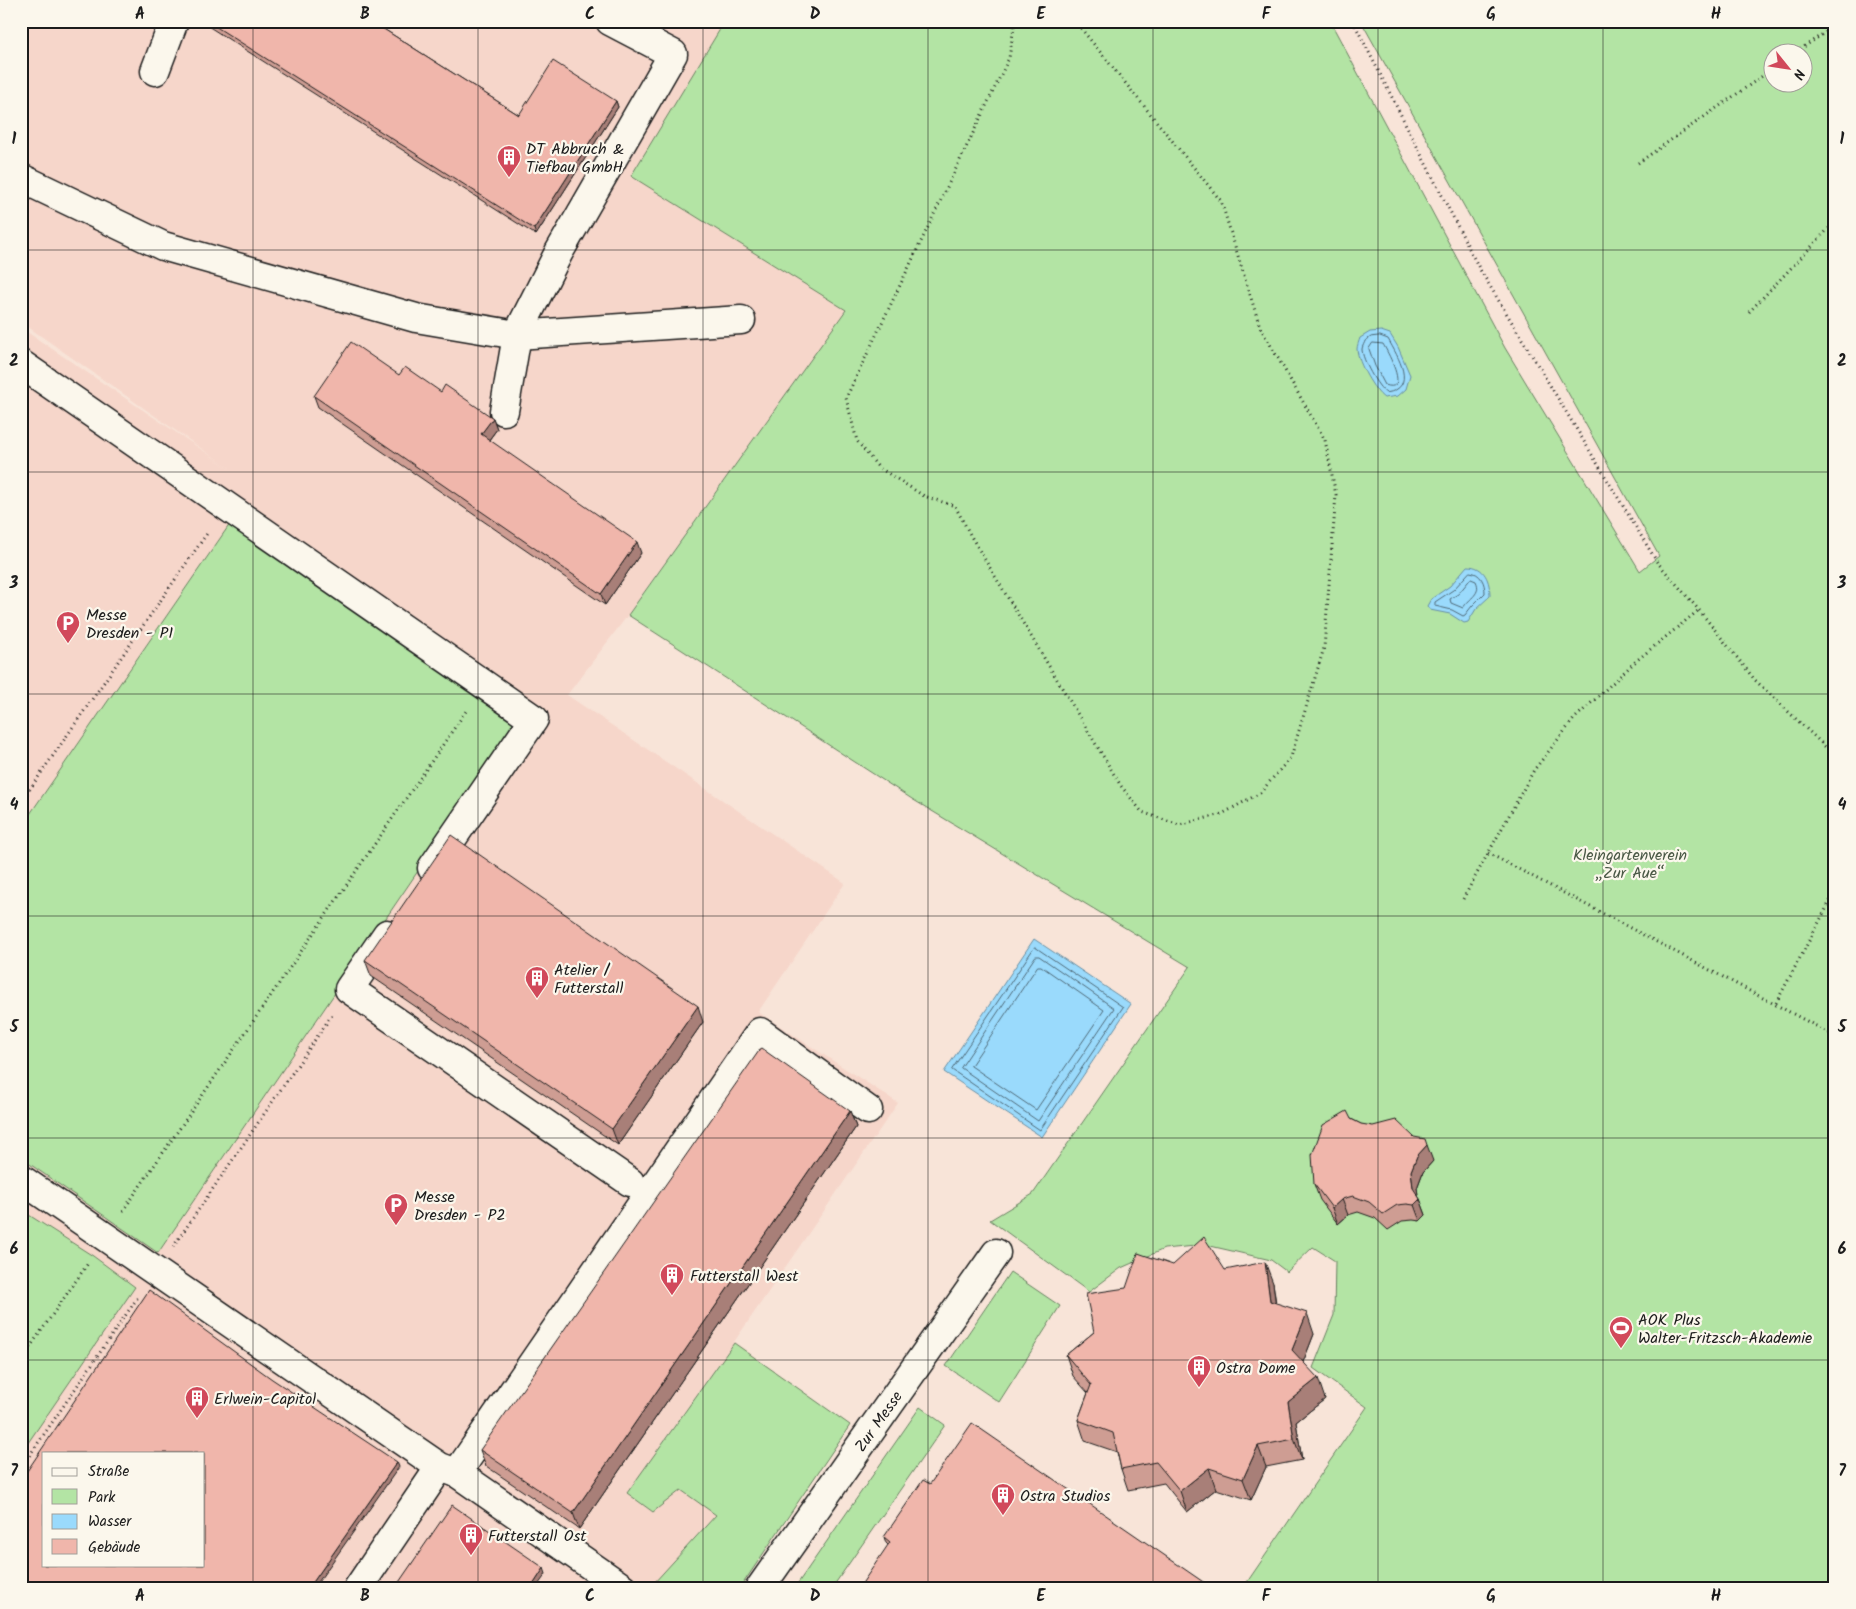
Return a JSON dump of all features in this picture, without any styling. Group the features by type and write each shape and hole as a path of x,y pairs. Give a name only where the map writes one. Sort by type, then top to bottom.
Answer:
{"lane":[{"path":"155,70 174,21"},
{"path":"504,411 517,335 559,252 673,54 650,30 610,21"},
{"path":"21,178 163,246 416,318 517,335 741,320"},
{"path":"21,364 534,719 416,891"},
{"path":"400,916 349,990 630,1182"},
{"path":"358,1588 448,1470 760,1032 868,1110"},
{"path":"21,1179 623,1588"},
{"name":"Zur Messe","path":"760,1588 996,1253"}],"path":[{"path":"1015,21 1009,58 846,398 857,440 878,467 924,496 954,506 1121,786 1142,812 1179,825 1222,814 1260,793 1291,757 1324,648 1336,495 1325,440 1260,327 1220,201 1075,21"},
{"path":"1354,21 1479,268 1657,562 1699,610 1755,680 1835,756"},
{"path":"1811,42 1835,26"},
{"path":"1638,162 1764,75"},
{"path":"1749,312 1835,222"},
{"path":"21,802 227,505"},
{"path":"1463,898 1534,770 1574,719 1636,661 1699,610"},
{"path":"21,1360 484,685"},
{"path":"1488,853 1776,1003 1835,1036"},
{"path":"1776,1003 1835,892"},
{"path":"21,1468 349,990"}],"shaded area":[{"path":"21,21 798,21 880,263 628,615 567,695 845,883 758,1012 898,1103 734,1342 850,1425 740,1588 21,1588 21,328 229,468 21,322"}],"green space":[{"name":"Kleingartenverein „Zur Aue“","path":"725,21 1330,21 1505,348 1640,571 1659,556 1361,21 1835,21 1835,1588 1243,1588 1367,1407 1313,1368 1334,1315 1335,1261 1313,1247 1287,1272 1271,1260 1206,1245 1164,1249 1121,1268 1089,1292 990,1220 1033,1194 1190,967 912,799 628,615 846,310 631,176"},
{"path":"230,524 511,717 514,730 158,1253 21,1158 21,827"},
{"path":"21,1210 93,1256 135,1287 21,1453"},
{"path":"1010,1272 1060,1306 999,1402 946,1366"},
{"path":"734,1343 850,1425 740,1588 657,1588 653,1584 716,1515 681,1490 653,1512 627,1493"},
{"path":"920,1407 945,1425 832,1588 805,1588 798,1583"}],"water":[{"path":"1381,331 1390,334 1410,375 1406,389 1398,396 1384,398 1380,394 1367,376 1358,355 1357,348 1360,338 1370,332"},
{"path":"1467,566 1478,569 1485,575 1489,585 1490,596 1476,609 1468,622 1464,623 1450,614 1430,610 1427,606 1431,599 1450,586"},
{"path":"1034,939 1131,1004 1042,1137 944,1072"}],"building":[{"name":"DT Abbruch & Tiefbau GmbH","path":"207,21 371,21 519,115 553,61 616,101 534,229"},
{"path":"351,342 399,375 405,367 441,392 445,385 493,418 481,434 637,542 601,594 314,396"},
{"name":"Atelier / Futterstall","path":"451,835 698,1006 612,1129 365,960"},
{"name":"Futterstall West","path":"761,1048 850,1111 573,1513 480,1450"},
{"path":"1347,1111 1351,1119 1361,1124 1373,1126 1396,1120 1414,1137 1425,1139 1427,1145 1417,1156 1411,1171 1413,1188 1420,1199 1414,1205 1397,1205 1383,1214 1369,1202 1353,1196 1342,1199 1332,1208 1314,1184 1312,1155 1323,1125"},
{"name":"Ostra Dome","path":"1204,1237 1225,1270 1265,1262 1270,1301 1307,1313 1292,1350 1318,1378 1288,1402 1294,1439 1258,1446 1243,1479 1209,1468 1180,1491 1156,1462 1121,1469 1113,1433 1078,1420 1091,1385 1066,1355 1094,1332 1086,1294 1126,1288 1138,1253 1173,1265"},
{"name":"Erlwein-Capitol","path":"149,1290 272,1379 397,1462 309,1588 21,1588 21,1480"},
{"name":"Ostra Studios","path":"972,1423 1212,1588 859,1588 890,1542 884,1537 923,1480 930,1484"},
{"name":"Futterstall Ost","path":"452,1505 544,1568 531,1588 395,1588"}],"place":[{"name":"DT Abbruch & Tiefbau GmbH","path":"509,178"},
{"name":"Messe Dresden - P1","path":"68,644"},
{"name":"Atelier / Futterstall","path":"537,999"},
{"name":"Messe Dresden - P2","path":"396,1226"},
{"name":"Futterstall West","path":"672,1296"},
{"name":"AOK Plus Walter-Fritzsch-Akademie","path":"1621,1349"},
{"name":"Ostra Dome","path":"1199,1388"},
{"name":"Erlwein-Capitol","path":"197,1419"},
{"name":"Ostra Studios","path":"1003,1516"},
{"name":"Futterstall Ost","path":"471,1556"}]}
